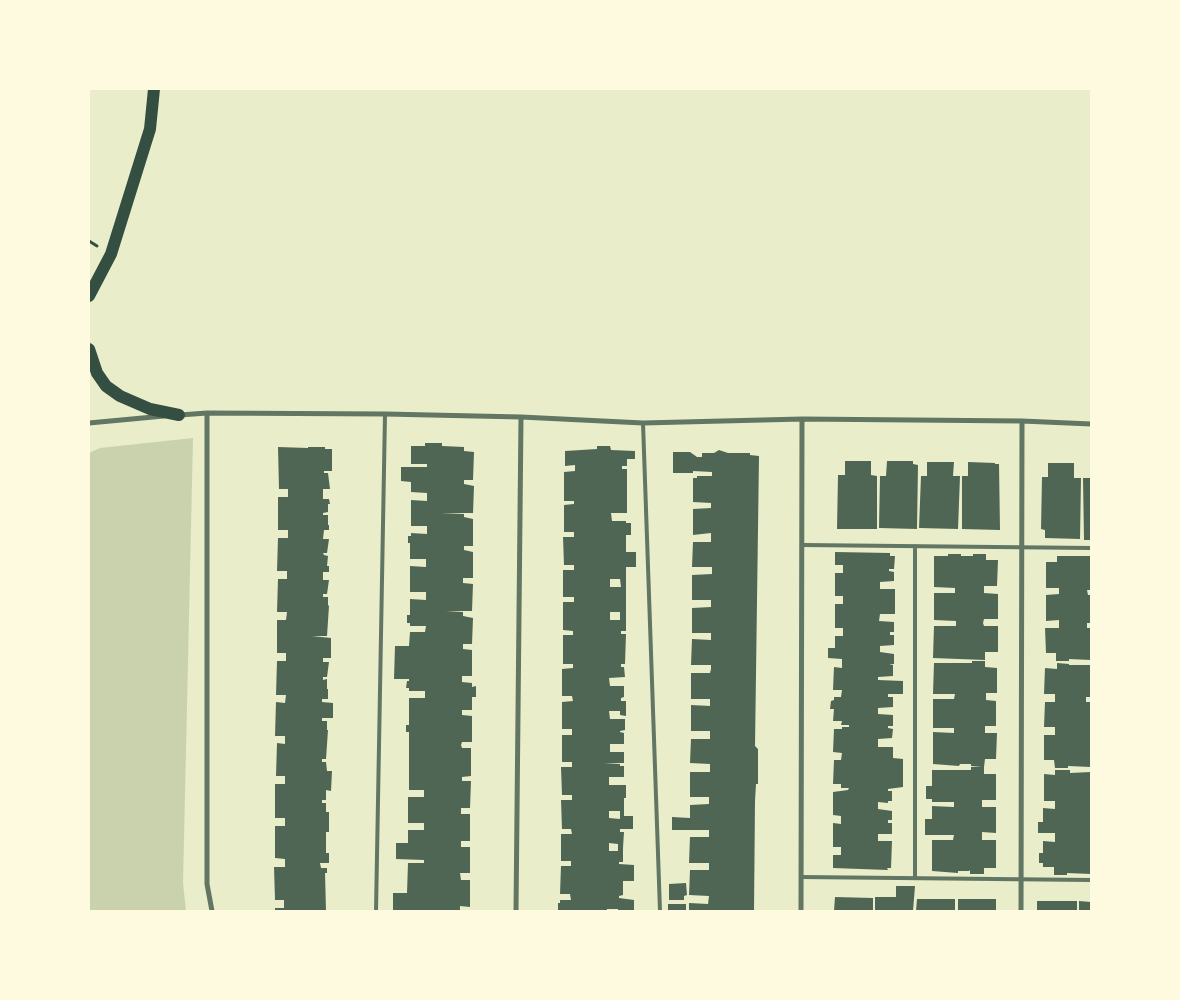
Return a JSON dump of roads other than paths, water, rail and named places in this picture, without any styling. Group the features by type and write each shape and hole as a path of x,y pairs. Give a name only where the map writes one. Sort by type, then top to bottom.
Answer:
{"main road":[{"path":"89,296 112,254 150,129 154,89"},
{"path":"89,349 97,373 106,386 120,396 150,409 179,415"}],"street":[{"path":"207,413 207,884 212,911"},
{"path":"89,423 207,413 521,417 643,423 802,419 1022,421 1091,424"},
{"path":"516,911 521,417"},
{"path":"801,911 802,419"},
{"path":"1021,911 1022,421"}],"lane":[{"path":"376,911 385,414"},
{"path":"643,423 660,911"},
{"path":"803,545 1091,548"},
{"path":"915,546 915,878"},
{"path":"801,877 1091,880"}]}
